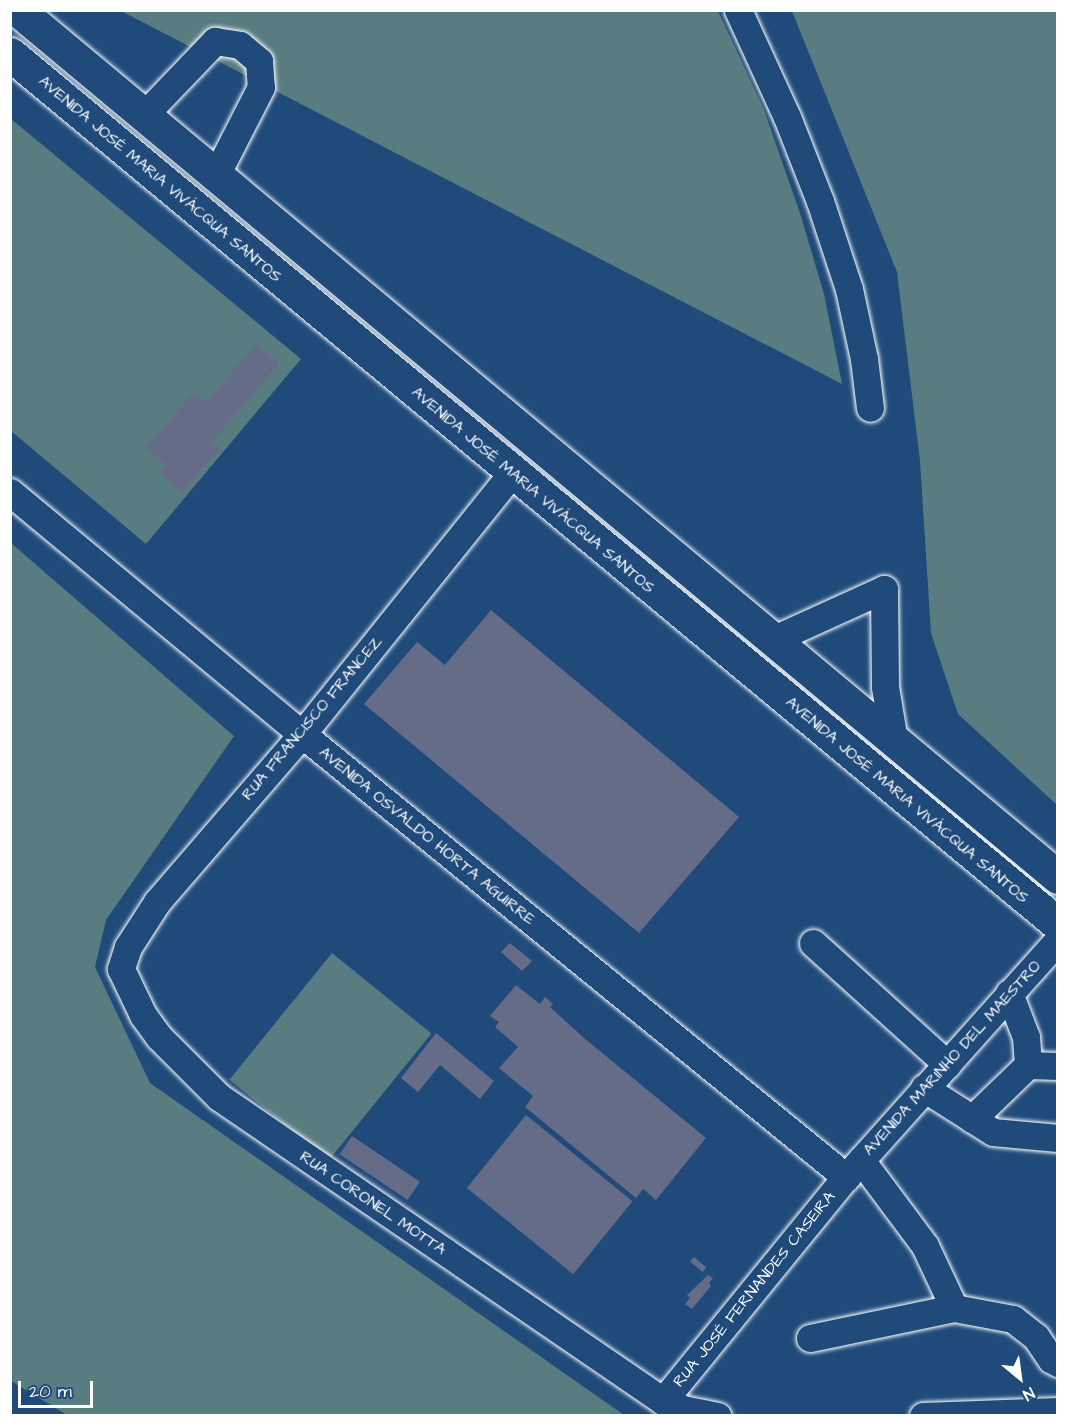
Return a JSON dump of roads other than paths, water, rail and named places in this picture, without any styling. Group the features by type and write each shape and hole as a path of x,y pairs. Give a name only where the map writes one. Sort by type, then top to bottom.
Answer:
{"main road":[{"path":"18,10 1058,877"},
{"name":"AVENIDA JOSÉ MARIA VIVÁCQUA SANTOS","path":"10,54 1058,924"}],"street":[{"path":"738,10 787,117 831,234 849,289 864,358 870,408"},
{"path":"144,115 215,41 240,45 259,62 261,87 216,175"},
{"name":"RUA FRANCISCO FRANCEZ","path":"121,969 133,938 157,902 302,734 512,473"},
{"name":"AVENIDA OSVALDO HORTA AGUIRRE","path":"10,492 302,734 853,1168 925,1246 954,1308"},
{"path":"774,639 884,589 885,687 894,741"},
{"name":"AVENIDA MARINHO DEL MAESTRO","path":"853,1168 1058,940"},
{"path":"813,942 947,1064"},
{"name":"RUA CORONEL MOTTA","path":"121,969 143,1015 159,1037 219,1097 663,1401 687,1410 717,1416"},
{"path":"1010,993 1026,1037 1028,1065"},
{"path":"972,1119 1028,1065 1058,1066"},
{"path":"924,1089 993,1132 1058,1138"},
{"name":"RUA JOSÉ FERNANDES CASEIRA","path":"663,1401 853,1168"},
{"path":"810,1338 954,1308 1013,1319 1036,1337 1052,1359 1058,1363"},
{"path":"923,1416 1058,1411"}]}
